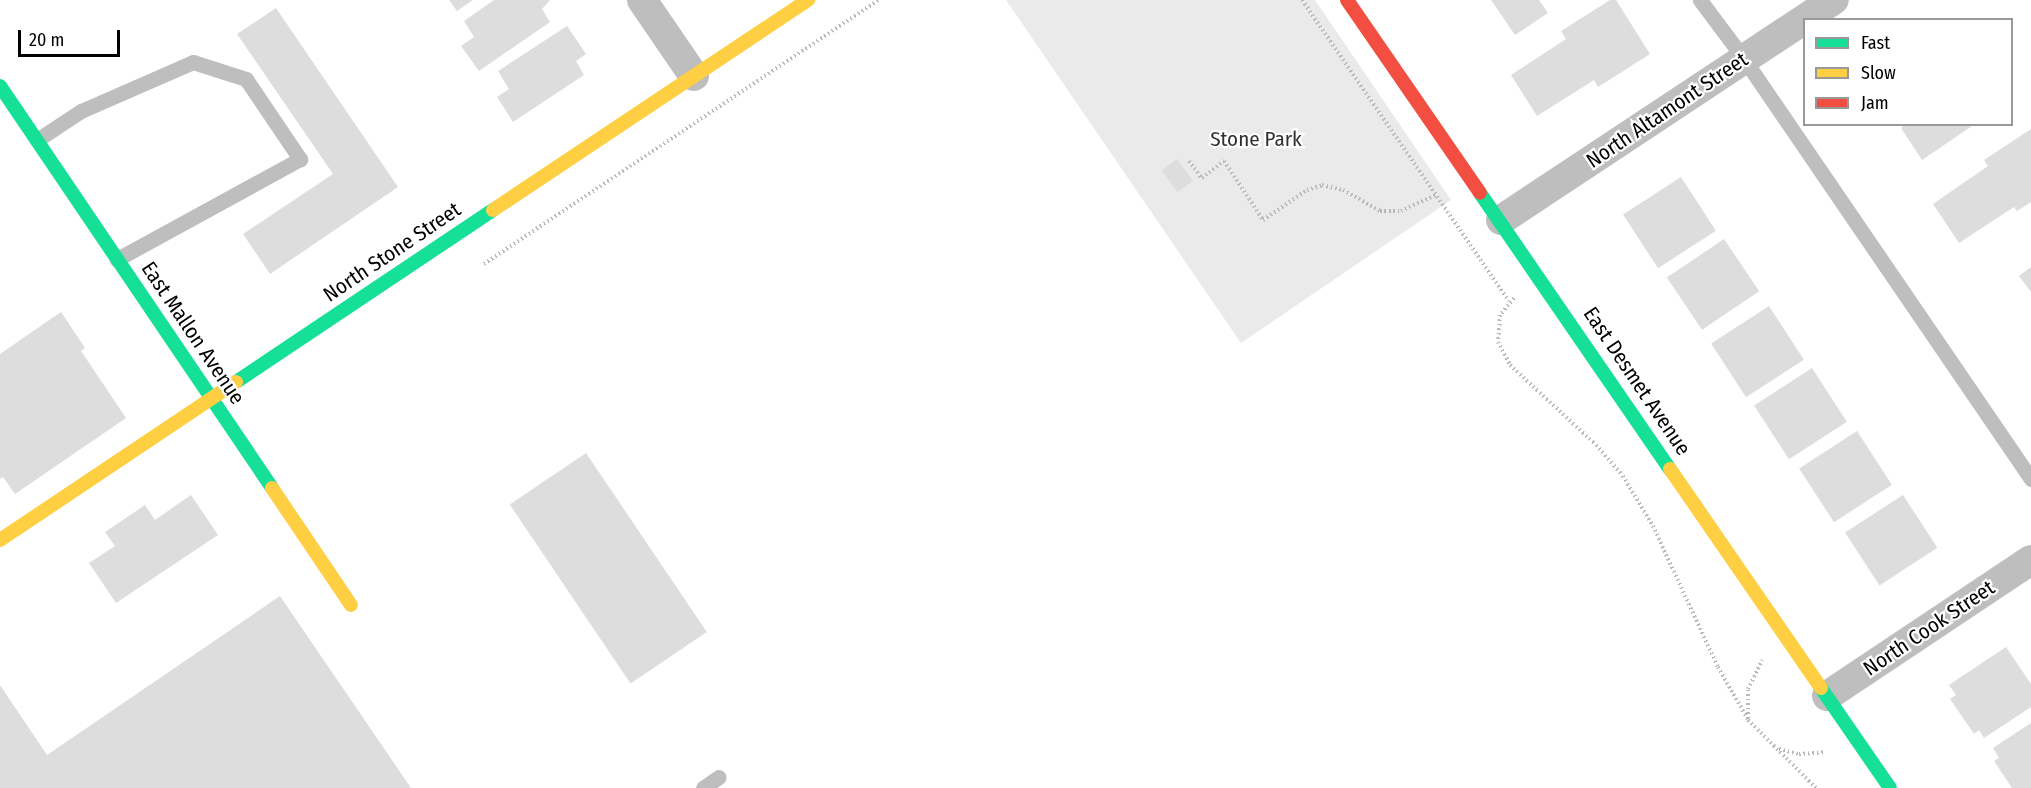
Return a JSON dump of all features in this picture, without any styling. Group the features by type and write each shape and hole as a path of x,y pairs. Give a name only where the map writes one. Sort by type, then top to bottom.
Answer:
{"street":[{"path":"642,0 694,76"},
{"name":"North Stone Street","path":"0,540 211,396 808,0"},
{"name":"East Desmet Avenue","path":"1347,0 1501,220 1890,788"},
{"name":"North Altamont Street","path":"1807,18 1834,0"},
{"name":"North Altamont Street","path":"1501,220 1803,20"},
{"name":"East Mallon Avenue","path":"0,86 351,605"},
{"name":"North Cook Street","path":"1827,696 2031,560"}],"lane":[{"path":"1700,0 1744,59 2031,479"},
{"path":"37,140 81,111 193,62 246,79 300,159 117,259"},
{"path":"703,788 719,777"}],"path":[{"path":"484,264 879,0"},
{"path":"1302,0 1509,301"},
{"path":"1189,161 1202,178 1224,161 1263,220 1307,190 1322,185 1343,190 1380,211 1401,211 1435,195"},
{"path":"1542,280 1509,301 1500,315 1498,342 1510,365 1596,445 1623,476 1653,526 1718,667 1748,720 1816,788"},
{"path":"1748,720 1748,689 1758,664 1786,637"},
{"path":"1777,749 1820,754 1856,738"}],"green space":[{"name":"Stone Park","path":"1006,0 1315,0 1451,200 1241,343"}],"building":[{"path":"449,0 473,0 457,11"},
{"path":"494,0 550,0 542,9 550,22 479,71 461,46 474,37 464,21"},
{"path":"1491,0 1539,0 1548,13 1515,35"},
{"path":"1610,0 1616,0 1650,54 1598,87 1594,80 1537,116 1511,75 1566,39 1561,31"},
{"path":"276,8 398,187 270,274 243,234 333,174 237,34"},
{"path":"567,26 586,54 576,61 584,75 513,122 497,97 509,89 498,71"},
{"path":"1904,126 1972,126 1922,160 1901,128"},
{"path":"2031,129 2031,202 2017,211 2014,207 1959,243 1933,204 1988,166 1984,160"},
{"path":"1177,159 1193,181 1177,192 1162,170"},
{"path":"1681,177 1716,231 1658,268 1623,215"},
{"path":"1724,239 1759,291 1702,330 1667,278"},
{"path":"2031,267 2031,292 2019,276"},
{"path":"1769,306 1804,360 1746,397 1711,344"},
{"path":"61,312 85,348 81,351 126,418 15,494 3,477 0,479 0,354"},
{"path":"1812,368 1847,422 1789,459 1754,406"},
{"path":"1857,431 1892,485 1834,522 1799,469"},
{"path":"586,453 707,632 631,684 510,504"},
{"path":"191,495 218,535 116,603 89,563 115,546 105,532 145,505 155,520"},
{"path":"1903,495 1937,548 1879,585 1845,533"},
{"path":"280,596 411,788 0,788 0,685 47,755"},
{"path":"2006,647 2031,684 2031,707 1984,738 1979,730 1974,734 1950,699 1956,695 1949,685"},
{"path":"2031,723 2031,788 2012,788 1994,761 1999,758 1993,748"}],"traffic: fast":[{"path":"0,86 272,488"},
{"path":"1480,193 1670,469"},
{"path":"236,382 493,210"},
{"path":"1821,688 1890,788"}],"traffic: slow":[{"path":"493,210 808,0"},
{"path":"0,540 236,382"},
{"path":"1670,469 1821,688"},
{"path":"272,488 351,605"}],"traffic: jam":[{"path":"1347,0 1480,193"}]}
